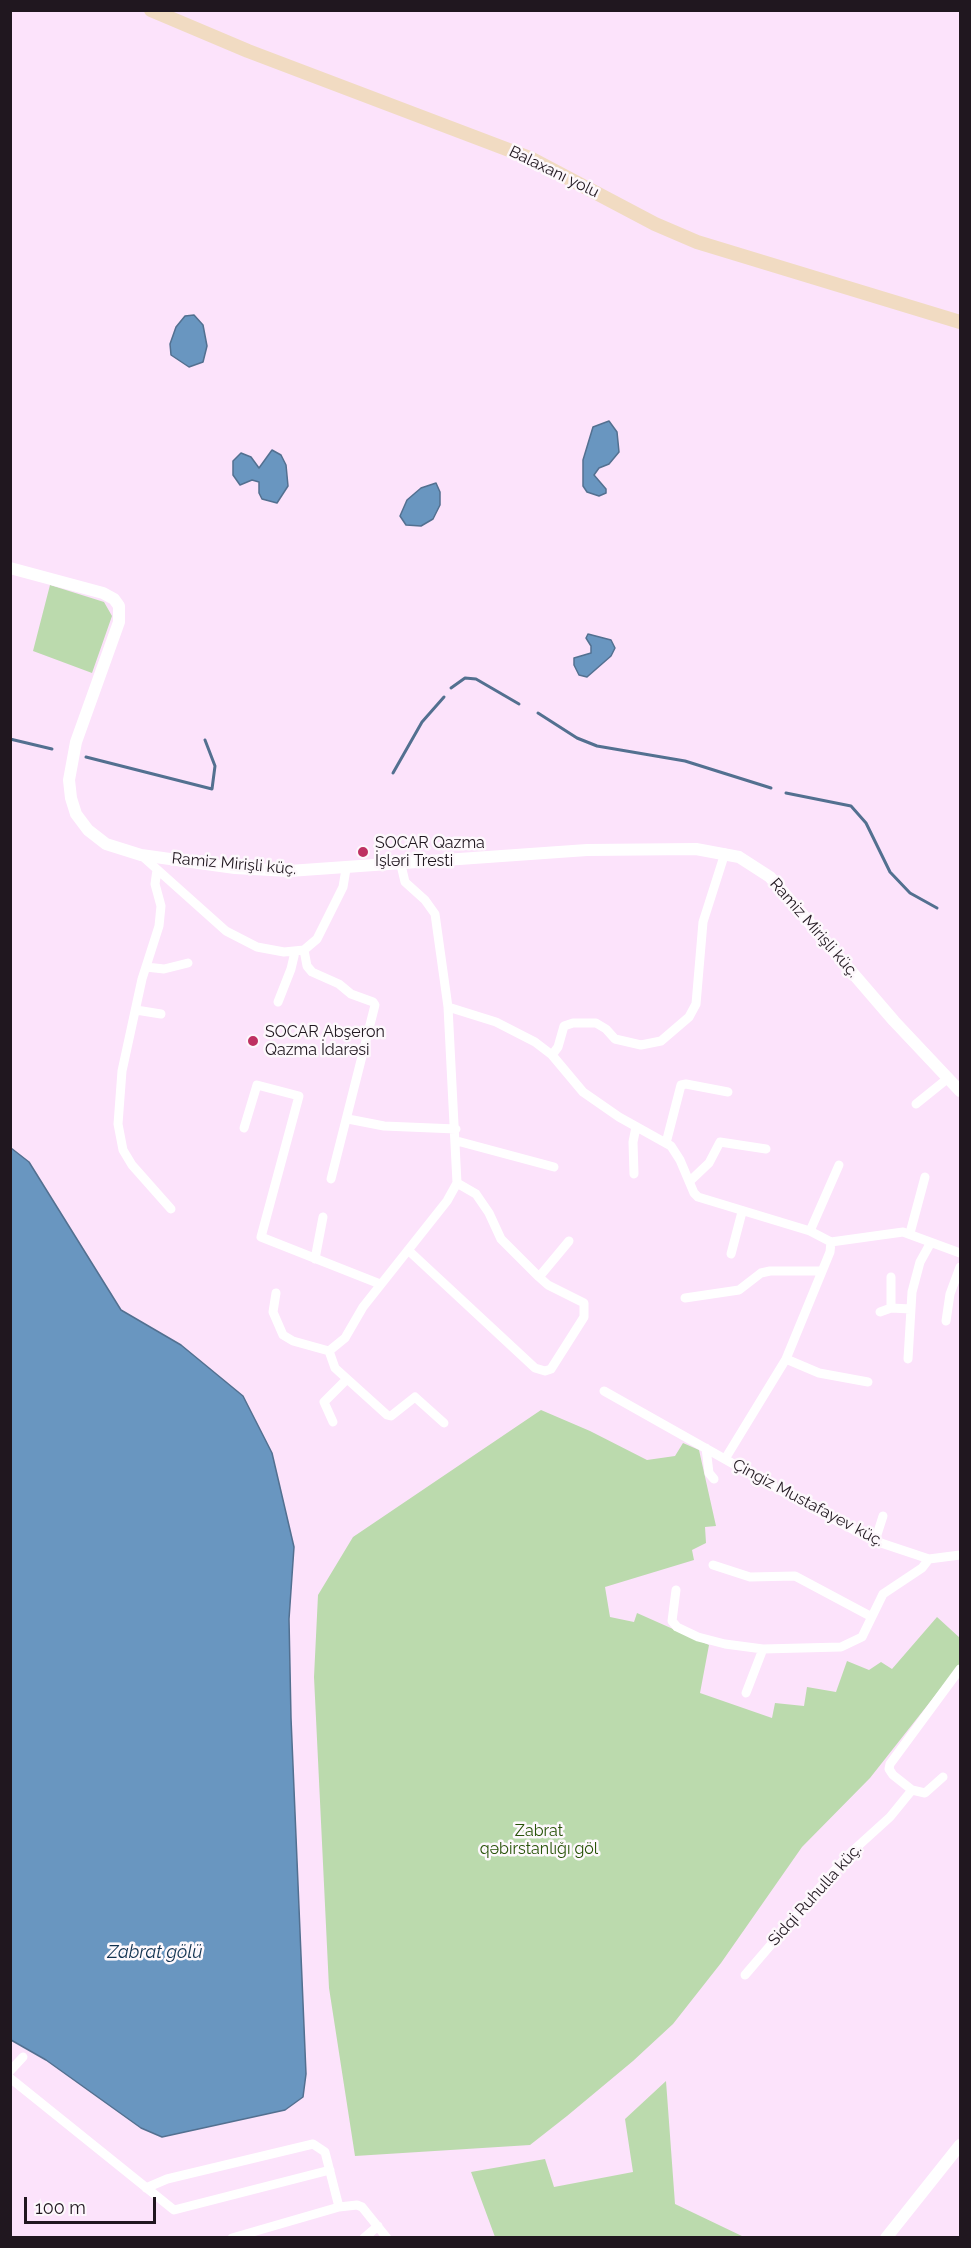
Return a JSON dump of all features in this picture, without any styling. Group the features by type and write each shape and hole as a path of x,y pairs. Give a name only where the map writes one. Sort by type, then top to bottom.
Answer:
{"main road":[{"name":"Balaxanı yolu","path":"151,10 248,51 530,158 655,224 698,242 960,322"}],"street":[{"name":"Ramiz Mirişli küç.","path":"10,568 103,593 114,599 119,606 119,622 74,750 69,788 76,814 95,837 114,848 141,855 258,870 346,869 587,850 670,848 725,853 750,861 770,877 894,1021 960,1091"},
{"path":"552,1055 558,1047 564,1026 573,1023 596,1023 606,1029 615,1039 641,1045 661,1041 689,1017 696,1004 703,922 725,853"},
{"path":"141,855 237,938 269,951 299,951 317,939 343,887 346,869"},
{"path":"329,1351 345,1338 380,1284 447,1201 457,1183 457,1141 448,1007 435,914 426,900 405,882 400,865"},
{"path":"158,870 155,884 161,915 146,967 119,1092 120,1138 132,1165 171,1209"},
{"path":"278,1002 299,951"},
{"path":"299,951 312,972 339,984 351,994 375,1005 331,1179"},
{"path":"146,967 164,969 188,963"},
{"path":"448,1007 516,1031 552,1055 583,1092 636,1127 666,1143 676,1152 694,1193 698,1197 810,1231 831,1242 890,1233 910,1233 930,1244 960,1253"},
{"path":"136,1010 161,1014"},
{"path":"916,1104 947,1079"},
{"path":"244,1128 257,1085 299,1096 261,1237 380,1284"},
{"path":"666,1143 681,1085 728,1092"},
{"path":"348,1119 384,1126 456,1129"},
{"path":"634,1174 633,1142 636,1127"},
{"path":"457,1141 554,1167"},
{"path":"690,1180 709,1163 720,1142 766,1149"},
{"path":"810,1231 838,1165"},
{"path":"910,1233 925,1178"},
{"path":"408,1250 535,1368 544,1371 551,1370 584,1317 584,1303 548,1285 539,1277 501,1239 476,1194 457,1183"},
{"path":"731,1254 742,1212"},
{"path":"315,1259 322,1217"},
{"path":"539,1277 569,1241"},
{"path":"725,1459 786,1359 830,1252 831,1242"},
{"path":"908,1359 916,1275 930,1244"},
{"path":"946,1321 950,1294 960,1267"},
{"path":"685,1298 733,1292 761,1273 770,1271 821,1271"},
{"path":"891,1277 891,1308"},
{"path":"276,1293 273,1312 283,1335 293,1341 329,1351"},
{"path":"880,1312 891,1308 911,1309"},
{"path":"329,1351 335,1368 387,1415 391,1416 415,1397 444,1423"},
{"path":"786,1359 819,1373 868,1382"},
{"path":"333,1422 324,1402 347,1379"},
{"name":"Çingiz Mustafayev küç.","path":"604,1391 875,1541 929,1559 960,1555"},
{"path":"706,1448 709,1473 714,1479"},
{"path":"875,1541 883,1516"},
{"path":"676,1590 671,1614 672,1621 677,1627 714,1642 763,1649 841,1647 855,1643 862,1637 870,1616 883,1594 922,1568 929,1559"},
{"path":"713,1564 750,1577 795,1576 870,1616"},
{"path":"746,1693 763,1649"},
{"path":"943,1777 925,1793 912,1790 889,1769 890,1764 959,1675"},
{"name":"Sidqi Ruhulla küç.","path":"745,1974 847,1856 891,1816 912,1790"},
{"path":"10,2071 23,2057"},
{"path":"10,2078 174,2210 330,2170"},
{"path":"146,2188 167,2179 313,2144 320,2146 325,2152 339,2207"},
{"path":"886,2238 960,2145"},
{"path":"232,2238 339,2207 362,2207 387,2238"},
{"path":"364,2238 378,2226"}],"green space":[{"path":"50,585 104,602 112,616 92,673 33,651"},
{"name":"Zabrat qəbirstanlığı göl","path":"541,1410 590,1431 647,1460 675,1456 683,1443 699,1450 716,1526 705,1527 706,1543 692,1550 694,1560 605,1587 610,1617 634,1622 637,1613 709,1645 700,1693 772,1718 775,1703 804,1706 807,1687 836,1692 847,1661 869,1670 881,1662 892,1669 937,1617 960,1638 960,1664 870,1778 802,1847 721,1963 673,2024 567,2116 530,2145 355,2156 329,1988 314,1677 318,1595 353,1537"},
{"path":"666,2081 675,2204 744,2237 495,2237 471,2172 545,2159 554,2187 633,2172 625,2119"}],"water":[{"path":"194,315 203,325 207,346 203,362 189,367 171,355 170,344 176,327 185,316"},
{"path":"609,421 617,432 619,452 609,464 599,468 594,475 606,489 606,493 599,496 587,492 583,486 583,460 593,427"},
{"path":"272,450 281,455 286,465 288,486 277,503 262,499 259,493 259,482 252,480 240,485 233,475 233,461 241,453 251,457 259,468"},
{"path":"436,483 440,492 440,505 433,519 421,526 406,525 400,516 407,500 421,488"},
{"path":"588,634 611,640 615,648 611,656 587,677 579,675 574,665 574,658 591,653 591,646 586,638"},
{"name":"Zabrat gölü","path":"11,1148 29,1162 121,1310 181,1345 243,1396 272,1453 294,1547 289,1619 306,2074 303,2097 285,2110 162,2137 141,2128 46,2060 11,2040"}],"waterway":[{"path":"451,688 465,678 476,679 519,704"},
{"path":"393,773 422,722 444,697"},
{"path":"538,713 577,738 597,746 685,761 771,788"},
{"path":"10,739 52,749"},
{"path":"86,757 212,789 215,766 205,740"},
{"path":"786,793 851,806 866,823 890,872 910,893 937,908"}],"place":[{"name":"SOCAR Qazma İşləri Tresti","path":"363,852"},
{"name":"SOCAR Abşeron Qazma İdarəsi","path":"253,1041"}]}
